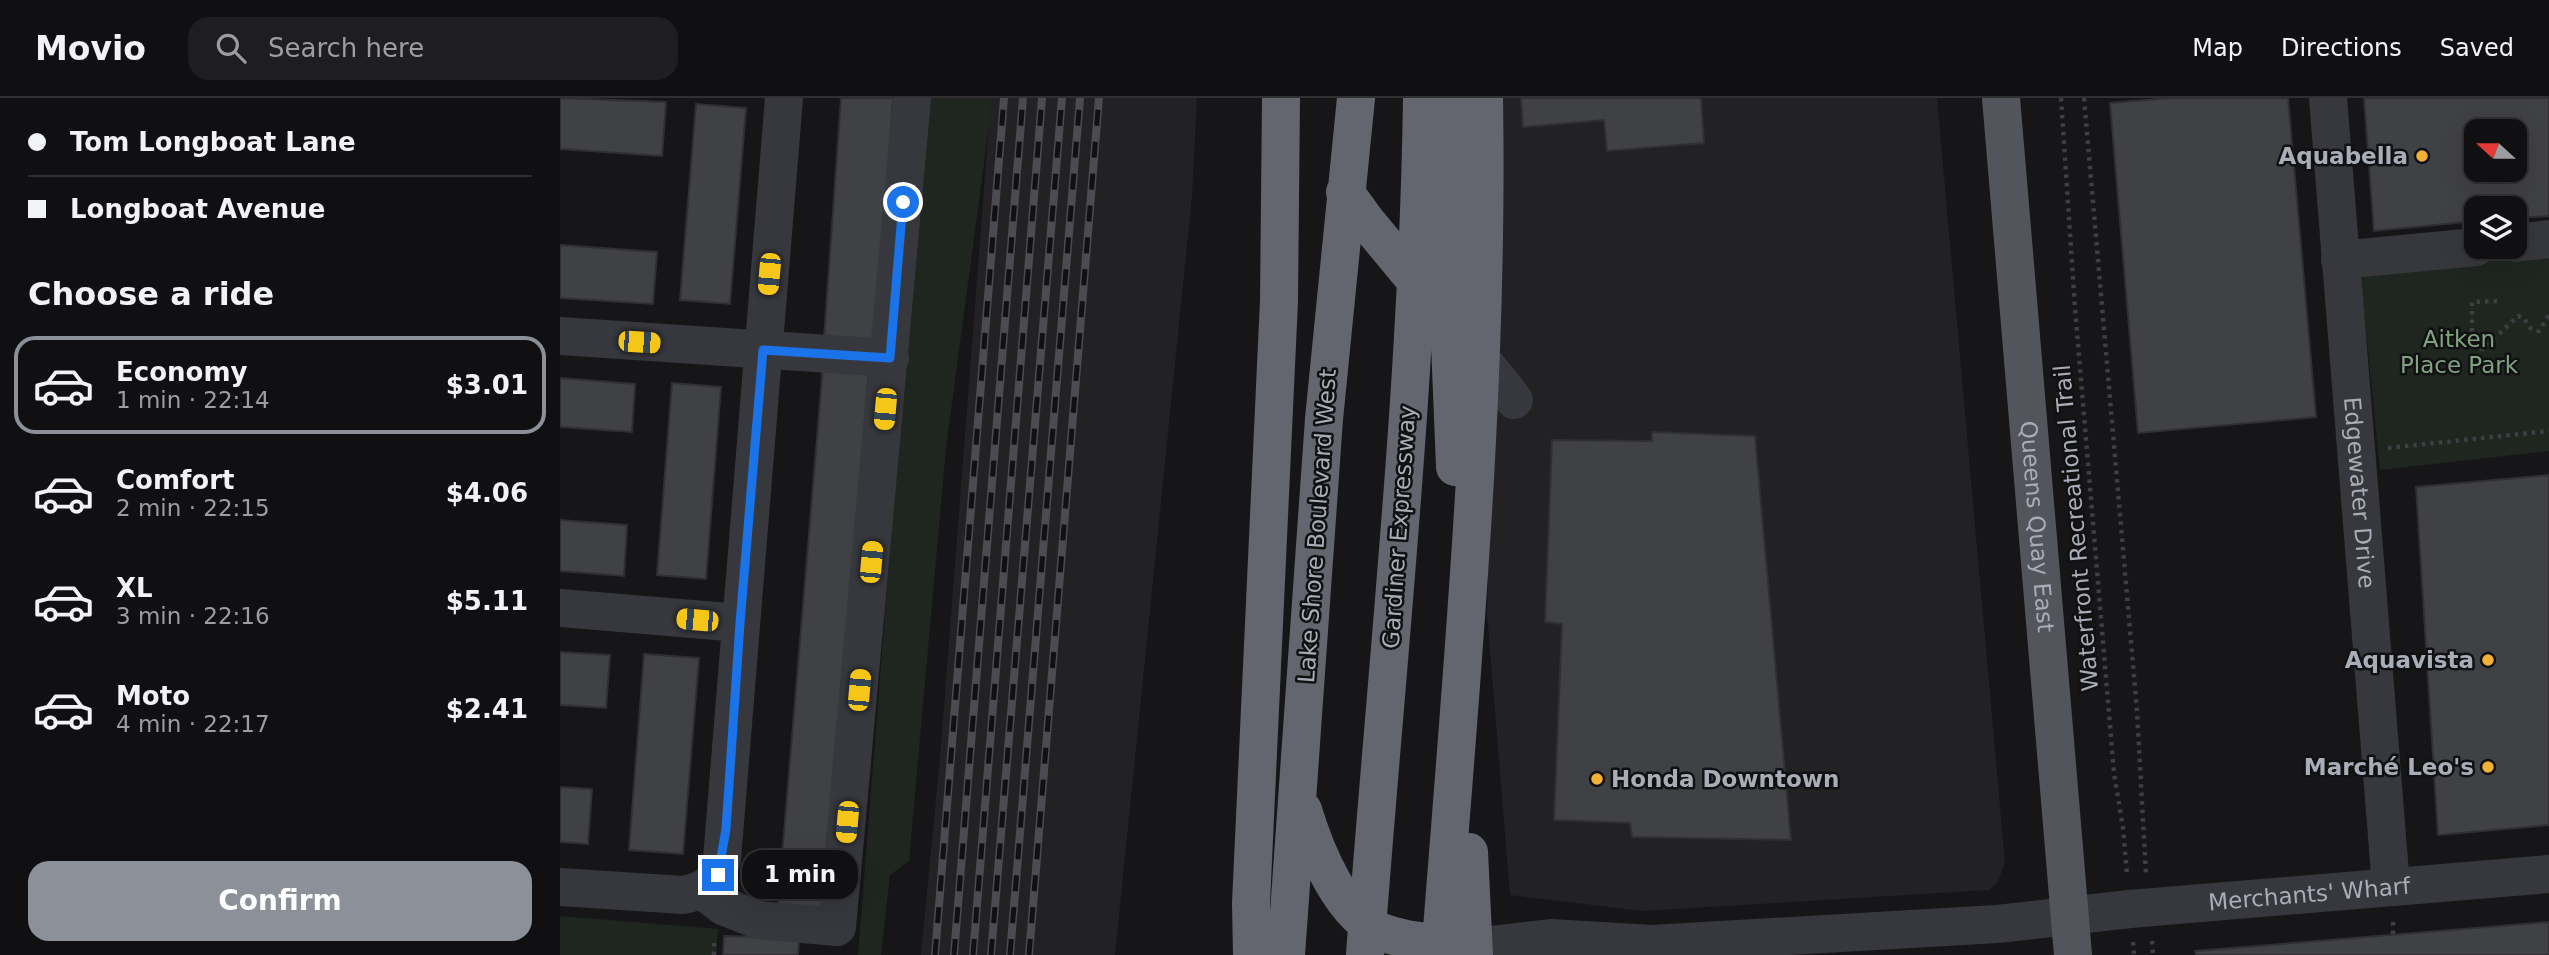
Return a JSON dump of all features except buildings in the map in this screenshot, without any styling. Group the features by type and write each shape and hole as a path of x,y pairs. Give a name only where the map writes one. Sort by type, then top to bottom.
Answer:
{"highway":[{"path":"1252,955 1251,903 1279,301 1281,98"},
{"path":"1306,955 1345,432 1354,98"},
{"name":"Lake Shore Boulevard West","path":"1286,955 1324,419 1354,98"},
{"name":"Gardiner Expressway","path":"1365,955 1407,441 1422,98"},
{"path":"1451,98 1449,319 1463,952"},
{"path":"1463,952 1479,435 1484,98"},
{"path":"1345,192 1405,269 1449,319"},
{"path":"1297,794 1320,858 1345,898 1366,922 1382,932 1463,952"}],"main road":[{"name":"Queens Quay East","path":"2001,98 2073,955"}],"street":[{"path":"560,887 683,895 702,890 718,875 726,829 740,623 784,98"},
{"path":"702,890 723,906 758,920 837,927 912,98"},
{"name":"Edgewater Drive","path":"2328,98 2391,886"},
{"path":"2527,242 2549,239"},
{"path":"2340,260 2464,248"},
{"path":"1449,319 1514,400"},
{"path":"560,336 890,358"},
{"path":"560,608 740,623"},
{"name":"Merchants' Wharf","path":"1463,952 1551,938 1652,944 1997,924 2070,916 2138,894 2391,886 2549,874"}],"path":[{"name":"Waterfront Recreational Trail","path":"2061,98 2075,308 2114,773 2138,894 2134,955"},
{"path":"2084,98 2137,711 2138,894"},
{"path":"2497,300 2472,302 2472,345 2477,349 2483,349 2518,316 2524,318 2531,330 2539,331 2549,315"},
{"path":"2356,451 2549,431"}],"shaded area":[{"path":"991,98 1197,98 1192,196 1115,955 921,955 940,758"},
{"path":"1499,98 1937,98 2005,863 1997,883 1989,890 1643,911 1510,895 1487,613"}],"green space":[{"path":"926,98 991,98 989,126 946,448 909,861 890,875 881,955 858,955"},
{"name":"Aitken Place Park","path":"2549,250 2549,451 2380,470 2360,271 2468,259 2527,259 2527,252"},
{"path":"560,916 718,929 716,955 560,955"}],"railway":[{"path":"935,955 1004,98"},
{"path":"954,955 1023,98"},
{"path":"973,955 1042,98"},
{"path":"991,955 1062,98"},
{"path":"1010,955 1080,98"},
{"path":"1029,955 1099,98"}],"place":[{"name":"Aquabella","path":"2422,156"},
{"name":"Aquavista","path":"2488,660"},
{"name":"Marché Leo's","path":"2488,767"},
{"name":"Honda Downtown","path":"1597,779"}],"route":[{"path":"718,875 726,829 763,350 890,358 903,202"}]}
